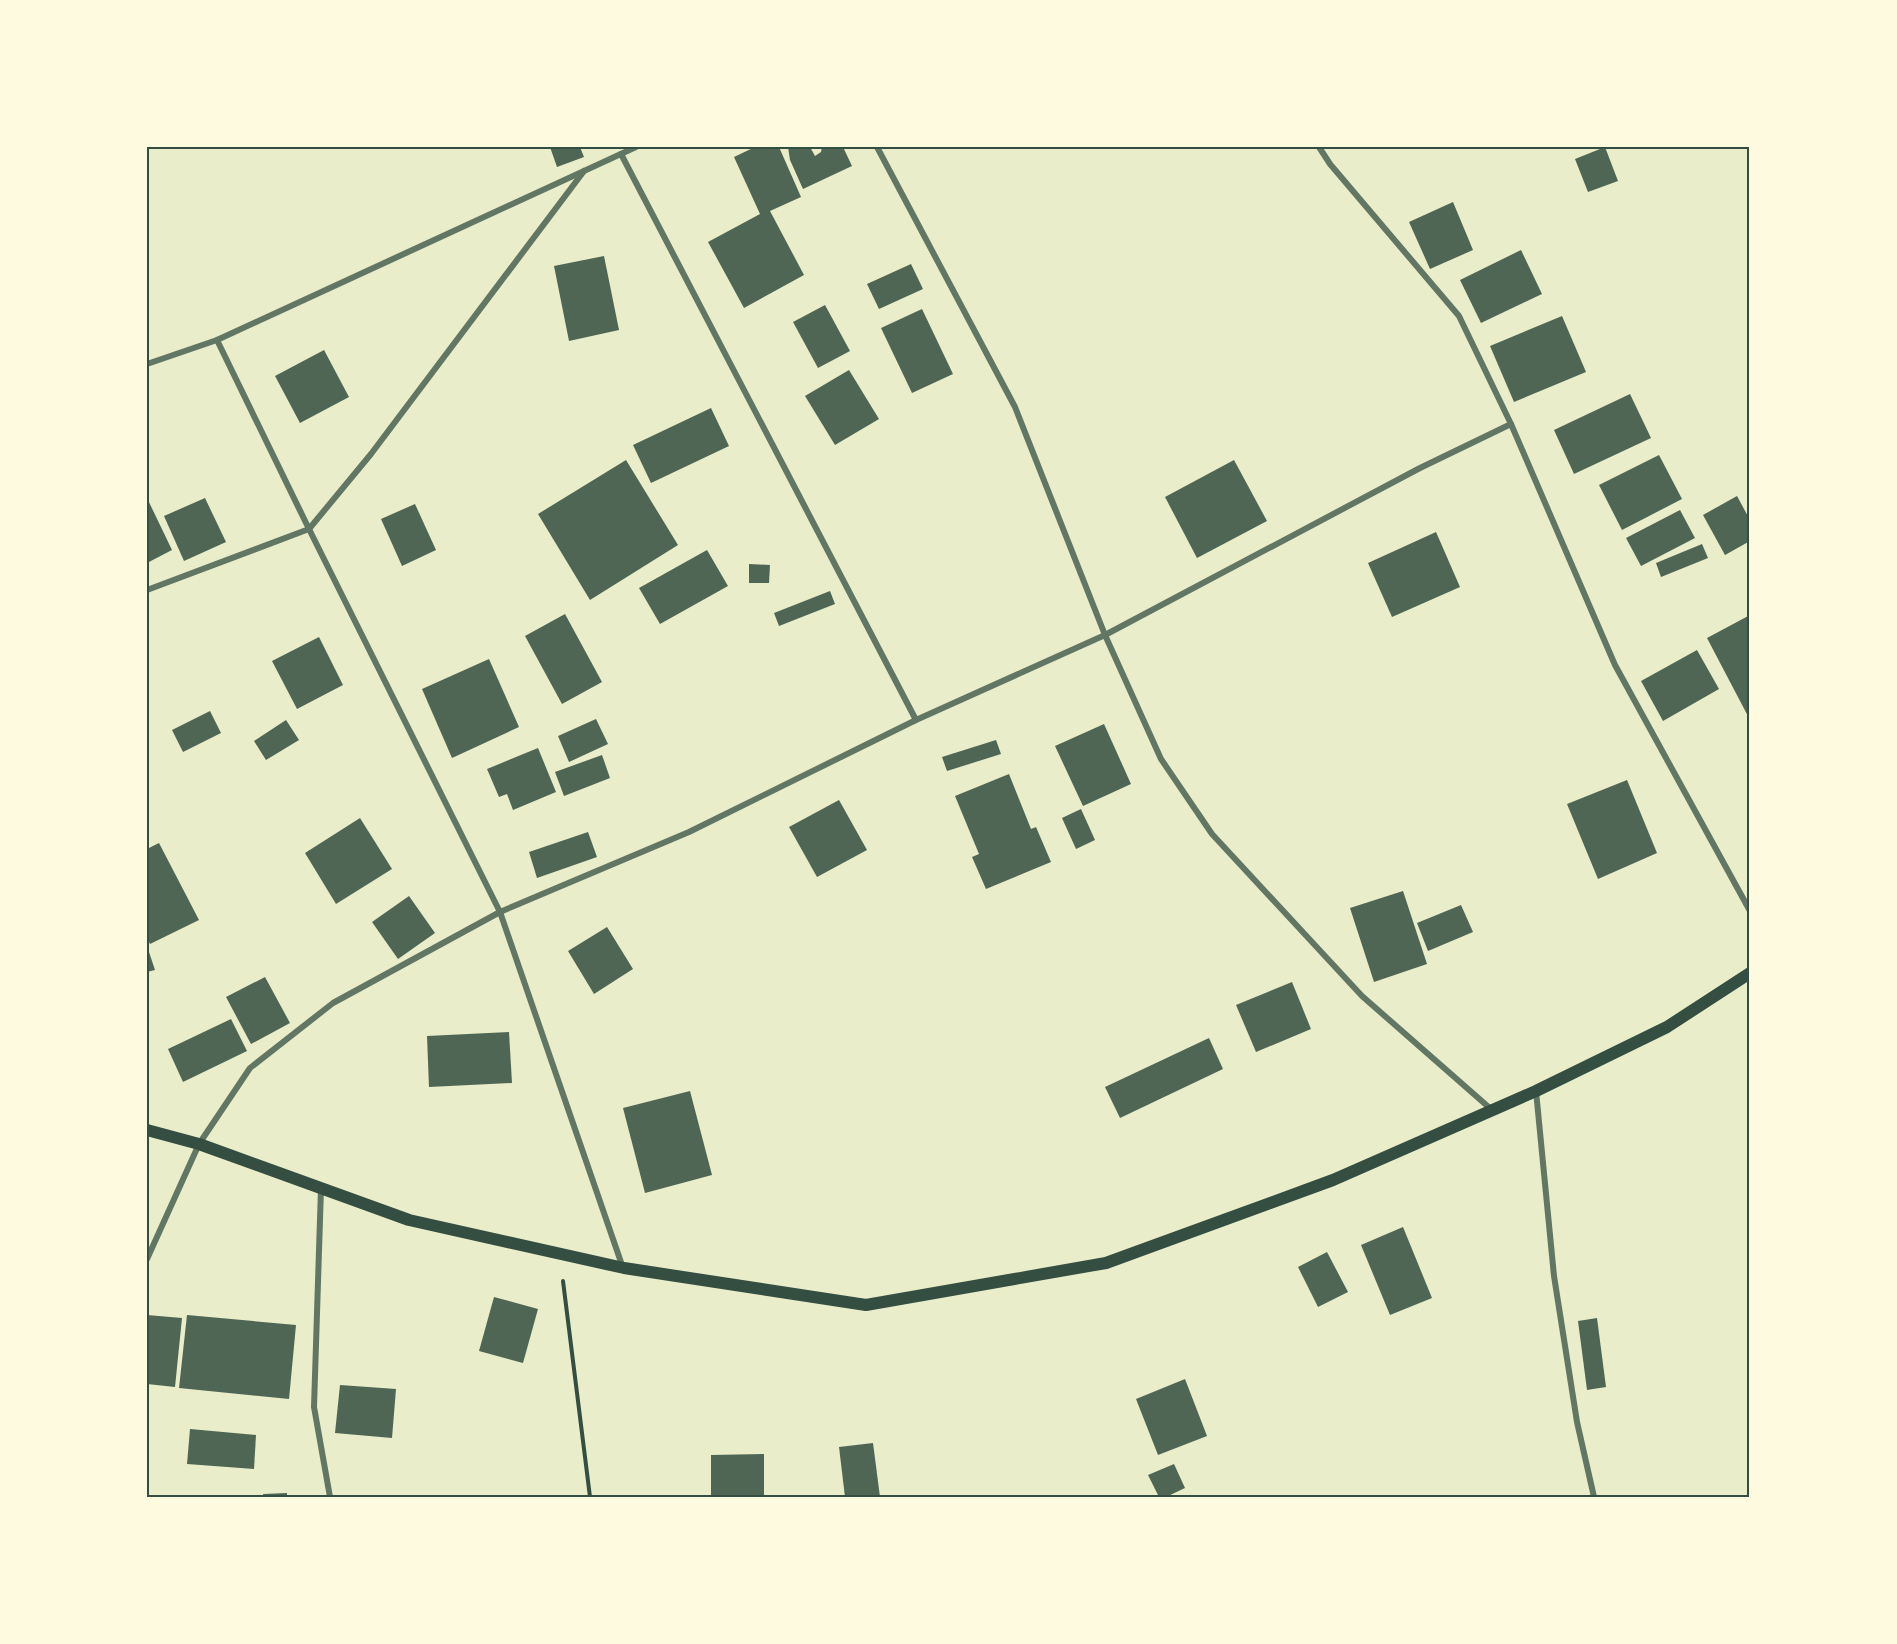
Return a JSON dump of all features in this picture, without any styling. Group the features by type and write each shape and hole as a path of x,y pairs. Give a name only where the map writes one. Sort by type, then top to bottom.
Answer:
{"main road":[{"path":"147,1130 199,1144 409,1220 624,1268 866,1305 1106,1263 1333,1180 1493,1111 1667,1026 1750,973"}],"street":[{"path":"147,364 217,340 636,147"},
{"path":"877,147 1015,407 1105,636 1161,759 1212,834 1362,996 1493,1111"},
{"path":"1319,147 1330,164 1459,316 1511,424 1615,665 1750,911"},
{"path":"621,154 916,720"},
{"path":"147,590 309,529 371,454 585,171"},
{"path":"217,340 500,912 624,1268"},
{"path":"147,1259 199,1144 250,1068 333,1003 500,912 689,832 916,720 1105,636 1420,468 1511,424"},
{"path":"1536,1091 1554,1276 1577,1422 1594,1497"},
{"path":"321,1188 314,1407 330,1497"}],"path":[{"path":"560,1254 590,1497"}],"building":[{"path":"550,147 580,147 584,157 557,167"},
{"path":"755,147 779,147 801,197 770,211 804,275 744,308 708,242 760,214 734,157"},
{"path":"788,147 810,147 815,156 821,152 822,147 843,147 852,166 803,189 790,160"},
{"path":"1605,147 1618,181 1588,192 1575,159"},
{"path":"1453,202 1473,250 1430,269 1409,222"},
{"path":"1521,250 1542,294 1481,323 1460,280"},
{"path":"604,256 619,330 569,341 554,266"},
{"path":"911,264 923,289 879,309 867,284"},
{"path":"825,305 850,351 818,368 793,322"},
{"path":"922,309 953,374 912,393 881,328"},
{"path":"1562,316 1586,372 1514,402 1490,346"},
{"path":"324,350 349,397 300,423 275,376"},
{"path":"849,370 879,419 835,445 805,396"},
{"path":"1630,394 1651,438 1574,474 1554,430"},
{"path":"711,408 729,446 651,483 633,445"},
{"path":"1659,455 1682,499 1622,530 1599,485"},
{"path":"626,460 678,545 590,600 538,514"},
{"path":"1234,460 1267,521 1197,558 1165,497"},
{"path":"1737,496 1750,520 1750,541 1725,555 1703,515"},
{"path":"147,498 172,550 147,563"},
{"path":"205,498 226,542 184,561 164,516"},
{"path":"415,504 436,550 402,566 381,519"},
{"path":"1680,510 1695,538 1641,566 1626,538"},
{"path":"1436,532 1460,587 1392,617 1368,563"},
{"path":"1702,544 1708,558 1661,577 1656,563"},
{"path":"707,550 728,586 660,624 639,588"},
{"path":"749,564 770,565 769,583 749,583"},
{"path":"830,591 835,604 779,626 774,613"},
{"path":"565,614 602,682 562,704 525,636"},
{"path":"1750,615 1750,720 1707,638"},
{"path":"319,637 343,685 297,709 272,661"},
{"path":"1697,650 1719,689 1663,721 1641,681"},
{"path":"489,659 519,727 452,758 422,689"},
{"path":"210,711 221,733 183,752 172,730"},
{"path":"596,719 608,744 569,762 558,736"},
{"path":"286,720 299,740 266,760 254,741"},
{"path":"1104,724 1131,784 1083,806 1055,746"},
{"path":"996,740 1001,754 947,771 942,757"},
{"path":"538,748 556,792 513,810 507,794 499,797 487,769"},
{"path":"602,755 610,778 564,796 555,772"},
{"path":"1009,774 1031,829 1036,827 1051,862 986,889 972,857 979,854 955,796"},
{"path":"1627,780 1657,853 1598,879 1567,804"},
{"path":"839,800 867,850 817,877 789,827"},
{"path":"1081,809 1095,840 1076,849 1062,818"},
{"path":"360,818 392,869 336,904 305,853"},
{"path":"588,832 597,857 537,878 529,852"},
{"path":"159,843 199,920 150,944 147,938 147,849"},
{"path":"1403,891 1427,964 1374,982 1350,908"},
{"path":"409,896 435,933 398,959 372,922"},
{"path":"1461,905 1473,932 1428,951 1417,923"},
{"path":"607,927 633,969 594,994 568,951"},
{"path":"147,946 155,970 147,972"},
{"path":"265,977 290,1023 251,1044 226,997"},
{"path":"1292,982 1311,1029 1256,1052 1236,1005"},
{"path":"231,1019 247,1051 183,1082 168,1049"},
{"path":"509,1032 512,1083 429,1087 427,1036"},
{"path":"1209,1038 1223,1069 1120,1118 1105,1087"},
{"path":"690,1091 712,1175 645,1193 623,1108"},
{"path":"1403,1227 1432,1298 1390,1315 1361,1245"},
{"path":"1327,1252 1348,1292 1318,1307 1298,1267"},
{"path":"494,1297 538,1309 523,1363 479,1351"},
{"path":"147,1315 182,1318 175,1387 147,1384"},
{"path":"187,1315 296,1325 289,1399 179,1388"},
{"path":"1597,1318 1606,1387 1587,1390 1578,1321"},
{"path":"1185,1379 1207,1436 1158,1455 1136,1399"},
{"path":"340,1385 396,1389 392,1438 335,1433"},
{"path":"190,1429 256,1435 254,1469 187,1464"},
{"path":"873,1443 880,1497 845,1497 839,1447"},
{"path":"764,1454 764,1497 711,1497 711,1455"},
{"path":"1174,1464 1185,1488 1166,1497 1159,1497 1148,1475"},
{"path":"287,1493 287,1497 264,1497 263,1494"}]}
